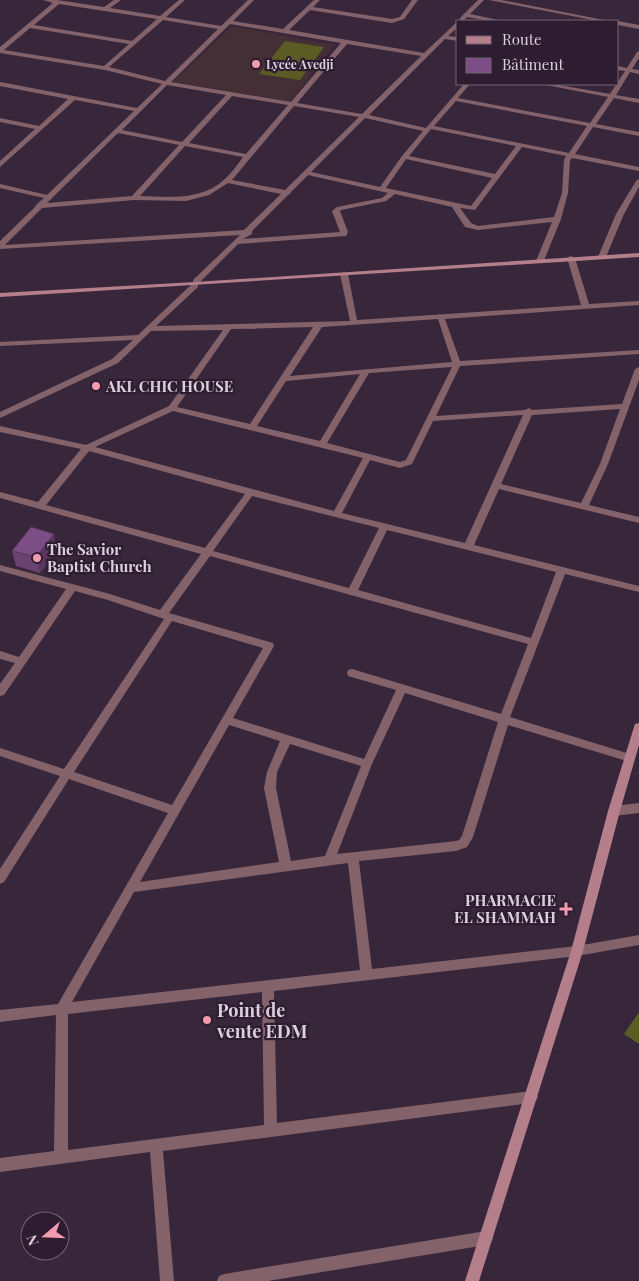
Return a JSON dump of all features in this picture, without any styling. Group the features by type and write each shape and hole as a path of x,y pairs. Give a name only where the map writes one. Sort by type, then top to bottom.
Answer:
{"street":[{"path":"46,0 222,28"},
{"path":"104,10 118,0"},
{"path":"105,68 182,0"},
{"path":"0,246 47,197 251,0"},
{"path":"285,32 317,0"},
{"path":"309,8 392,21 402,18 415,0"},
{"path":"461,20 480,0"},
{"path":"492,0 600,20"},
{"path":"0,51 58,2"},
{"path":"466,15 491,20"},
{"path":"566,20 571,15"},
{"path":"229,22 424,55"},
{"path":"619,24 639,27"},
{"path":"10,431 2,414 110,364 142,337 456,25"},
{"path":"30,26 133,43"},
{"path":"444,37 456,39"},
{"path":"38,206 134,198 186,199 215,190 227,181 345,42"},
{"path":"0,51 105,68 166,83 364,116 570,154 639,169"},
{"path":"619,85 639,52"},
{"path":"619,68 639,72"},
{"path":"0,84 138,110"},
{"path":"381,190 404,157 465,85"},
{"path":"550,85 639,101"},
{"path":"540,261 565,193 567,160 619,85"},
{"path":"134,198 230,94"},
{"path":"2,161 73,98"},
{"path":"454,99 639,134"},
{"path":"0,120 40,128"},
{"path":"117,131 247,156"},
{"path":"307,172 468,210 475,208 520,145"},
{"path":"404,157 498,177"},
{"path":"227,181 288,193"},
{"path":"602,257 620,214 639,181"},
{"path":"0,186 47,197"},
{"path":"238,242 343,234 344,232 336,211 339,208 384,200 393,192"},
{"path":"455,206 468,224 478,228 557,219"},
{"path":"0,246 248,232"},
{"path":"0,295 639,255"},
{"path":"571,258 586,307"},
{"path":"344,274 354,322"},
{"path":"150,329 319,325 639,303"},
{"path":"172,408 400,465 405,464 408,462 457,364 441,317"},
{"path":"252,427 319,325"},
{"path":"40,506 87,448 172,408 228,328"},
{"path":"1,345 142,337"},
{"path":"285,379 457,364 639,352"},
{"path":"584,506 599,477 639,369"},
{"path":"322,444 366,371"},
{"path":"430,419 624,406"},
{"path":"468,548 529,411"},
{"path":"0,429 87,448 384,528 639,589"},
{"path":"336,515 368,456"},
{"path":"495,485 639,520"},
{"path":"0,880 207,552 250,493"},
{"path":"0,495 533,642"},
{"path":"352,592 384,528"},
{"path":"0,568 72,588 110,596 166,616 269,646 62,1008 60,1158"},
{"path":"130,888 329,860 462,844 467,837 504,720 561,571"},
{"path":"0,692 72,588"},
{"path":"0,655 21,662"},
{"path":"352,673 630,758"},
{"path":"329,860 367,764 402,689"},
{"path":"226,720 367,764"},
{"path":"472,1281 577,951 614,811 639,727"},
{"path":"286,740 272,772 270,788 286,866"},
{"path":"0,752 174,810"},
{"path":"614,811 639,808"},
{"path":"353,858 367,975"},
{"path":"0,1016 577,951 639,940"},
{"path":"268,986 271,1130"},
{"path":"0,1165 531,1097"},
{"path":"156,1146 167,1281"},
{"path":"224,1281 486,1238"}],"shaded area":[{"name":"Lycée Avedji","path":"232,26 334,45 290,102 173,82"},
{"path":"285,41 324,47 300,80 259,74"},
{"path":"639,1012 639,1044 624,1034"}],"building":[{"path":"31,527 54,534 36,557 12,551"}],"place":[{"name":"Lycée Avedji","path":"256,64"},
{"name":"AKL CHIC HOUSE","path":"96,386"},
{"name":"The Savior Baptist Church","path":"37,558"},
{"name":"PHARMACIE EL SHAMMAH","path":"566,909"},
{"name":"Point de vente EDM","path":"207,1020"}]}
